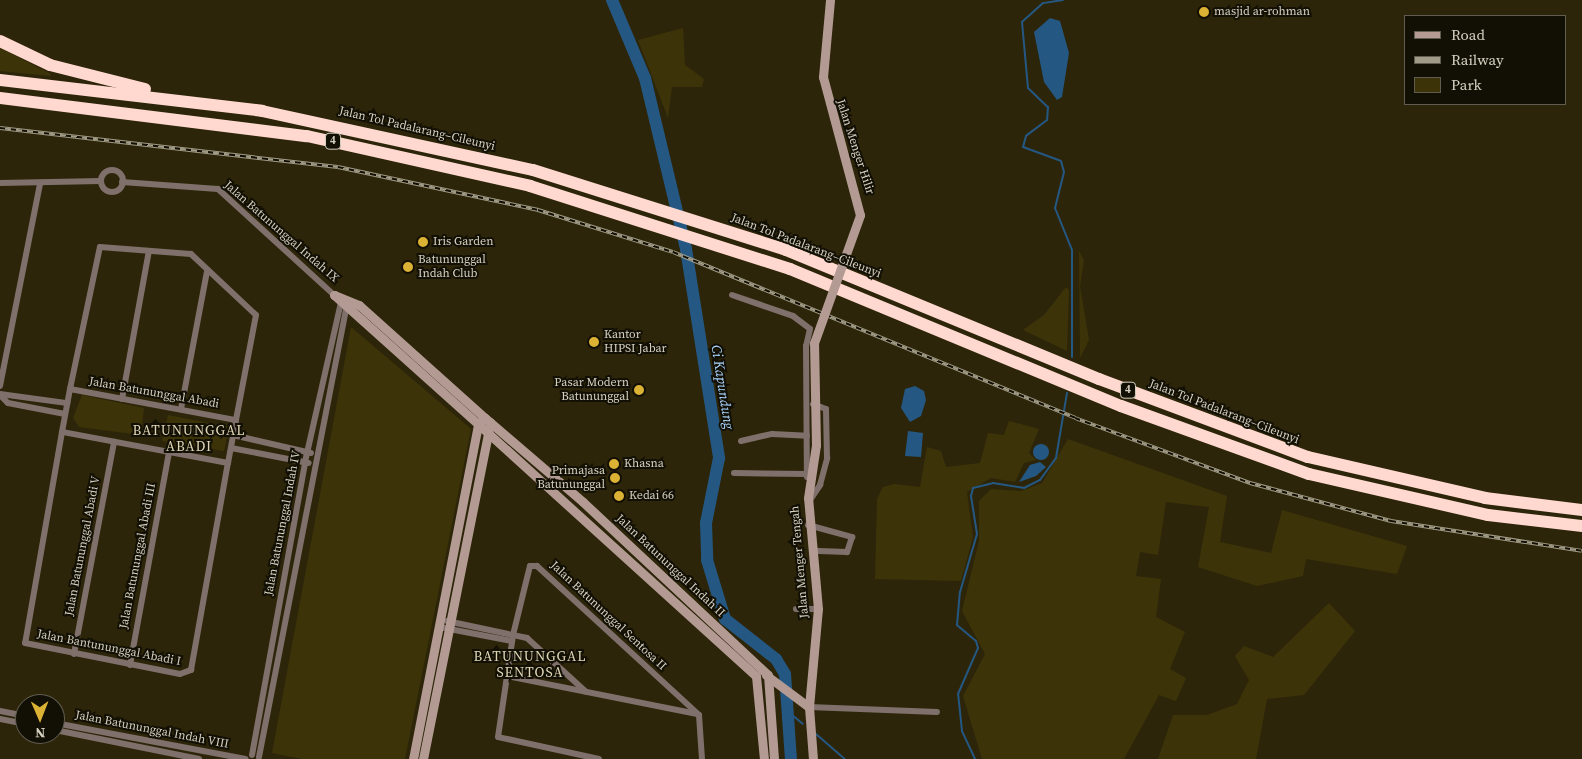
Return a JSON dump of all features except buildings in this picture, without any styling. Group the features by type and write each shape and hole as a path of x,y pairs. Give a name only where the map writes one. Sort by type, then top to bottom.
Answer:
{"highway":[{"path":"0,42 50,65 204,103"},
{"name":"Jalan Tol Padalarang–Cileunyi","path":"0,80 204,103 417,142 657,207 786,250 1099,379 1308,458 1485,498 1582,510"},
{"name":"4","path":"0,98 307,136 495,178 658,224 790,269 1121,406 1309,474 1488,515 1582,526"}],"street":[{"name":"Jalan Menger Hilir","path":"820,326 860,215 823,77 830,0"},
{"name":"Jalan Batununggal Indah IX","path":"0,183 40,184 101,181 112,171 122,182 218,189 342,300 484,421"},
{"name":"Jalan Batununggal Indah IX","path":"101,181 111,192 122,182"},
{"path":"0,386 40,184"},
{"path":"62,432 228,463 257,320 191,254 106,246 98,252 70,389"},
{"path":"122,399 149,251"},
{"path":"181,409 207,272"},
{"path":"732,295 807,324 810,329 807,404 808,493"},
{"name":"Jalan Batununggal Indah IV","path":"253,758 305,462 342,300"},
{"name":"Jalan Batununggal Indah IV","path":"253,758 313,464 342,300"},
{"name":"Jalan Menger Tengah","path":"813,759 806,707 818,609 808,525 808,493 816,445 813,355 820,326"},
{"name":"Jalan Batununggal Abadi","path":"62,432 70,389 236,420"},
{"path":"0,395 67,403"},
{"path":"0,395 8,403 65,414"},
{"path":"807,404 826,409 827,458 820,485 808,504"},
{"path":"423,759 488,433 484,421"},
{"path":"413,759 440,623 484,421"},
{"name":"Jalan Batununggal Indah II","path":"484,421 583,502 768,675 806,707"},
{"name":"Jalan Bantununggal Abadi I","path":"62,432 25,643 180,674 191,670 228,463"},
{"name":"Jalan Batununggal Indah II","path":"488,433 756,676"},
{"path":"741,441 772,434 807,436"},
{"path":"233,436 315,453"},
{"name":"Jalan Batununggal Abadi V","path":"74,654 114,442"},
{"path":"231,448 313,464"},
{"name":"Jalan Batununggal Abadi III","path":"130,664 169,452"},
{"path":"734,473 808,474"},
{"path":"808,525 852,537 847,552 812,551"},
{"name":"Jalan Batununggal Sentosa II","path":"513,638 526,571 537,566 698,715"},
{"path":"796,609 818,609"},
{"path":"440,623 513,638 527,638 586,692"},
{"path":"513,638 498,731 502,741 599,759"},
{"path":"764,759 756,676 768,675 774,759"},
{"path":"507,676 698,715 702,759"},
{"path":"806,707 937,712"},
{"path":"0,711 15,714"},
{"path":"0,719 15,722"},
{"name":"Jalan Batununggal Indah VIII","path":"65,726 199,759"},
{"name":"Jalan Batununggal Indah VIII","path":"65,731 253,758"}],"green space":[{"path":"683,28 685,65 704,79 702,87 672,87 668,118 638,40"},
{"path":"0,48 51,74 50,76 0,71"},
{"path":"1079,251 1084,260 1080,286 1089,340 1080,358"},
{"path":"1066,287 1069,290 1067,351 1023,330 1044,315"},
{"path":"351,327 471,429 405,759 302,759 272,753"},
{"path":"82,395 144,408 141,435 79,427 73,418"},
{"path":"168,415 229,427 224,451 162,441"},
{"path":"1009,421 1039,429 1029,453 1036,460 1024,463 1015,482 991,478 967,492 973,537 961,581 875,579 877,499 883,487 894,484 920,487 927,447 941,451 946,467 980,463 988,433 1004,435"},
{"path":"1068,439 1227,496 1220,542 1271,553 1282,510 1407,546 1397,574 1306,559 1303,576 1257,586 1198,567 1209,507 1166,502 1158,555 1140,552 1136,576 1161,579 1156,617 1185,632 1170,669 1186,678 1176,701 1159,695 1124,759 982,759 963,696 985,654 962,611 979,541 979,501 991,489 1021,491 1042,483"},
{"path":"1329,603 1355,631 1304,695 1267,699 1256,759 1158,759 1173,715 1207,715 1237,704 1249,680 1235,656 1244,646 1273,657"}],"water":[{"path":"1050,18 1060,21 1069,53 1062,97 1057,100 1044,82 1034,32"},
{"path":"915,386 924,391 926,400 921,416 910,422 901,408 905,389"},
{"path":"908,431 923,433 921,457 905,456"},
{"path":"1038,444 1044,444 1049,449 1047,458 1038,460 1033,455 1033,449"},
{"path":"1040,462 1046,467 1036,476 1019,482 1030,465"}],"waterway":[{"name":"Ci Kapundung","path":"612,0 645,78 686,249 719,458 706,523 707,560 725,619 776,659 785,674 791,759"},
{"path":"1063,0 1043,3 1022,22 1028,88 1048,107 1047,120 1026,136 1023,147 1061,161 1064,172 1055,208 1072,250 1072,357"},
{"path":"975,759 962,731 958,694 978,648 976,641 957,625 960,592 977,534 971,496 973,488 993,483 1024,488 1040,480 1056,458 1067,393"},
{"path":"785,709 803,724"},
{"path":"816,734 845,759"}],"railway":[{"path":"0,128 338,167 538,210 673,252 1075,418 1250,483 1391,521 1582,551"}],"place":[{"name":"masjid ar-rohman","path":"1204,12"},
{"name":"Iris Garden","path":"423,242"},
{"name":"Batununggal Indah Club","path":"408,267"},
{"name":"Kantor HIPSI Jabar","path":"594,342"},
{"name":"Pasar Modern Batununggal","path":"639,390"},
{"name":"Khasna","path":"614,464"},
{"name":"Primajasa Batununggal","path":"615,478"},
{"name":"Kedai 66","path":"619,496"}],"district":[{"name":"BATUNUNGGAL ABADI","path":"189,438"},
{"name":"BATUNUNGGAL SENTOSA","path":"530,664"}]}
